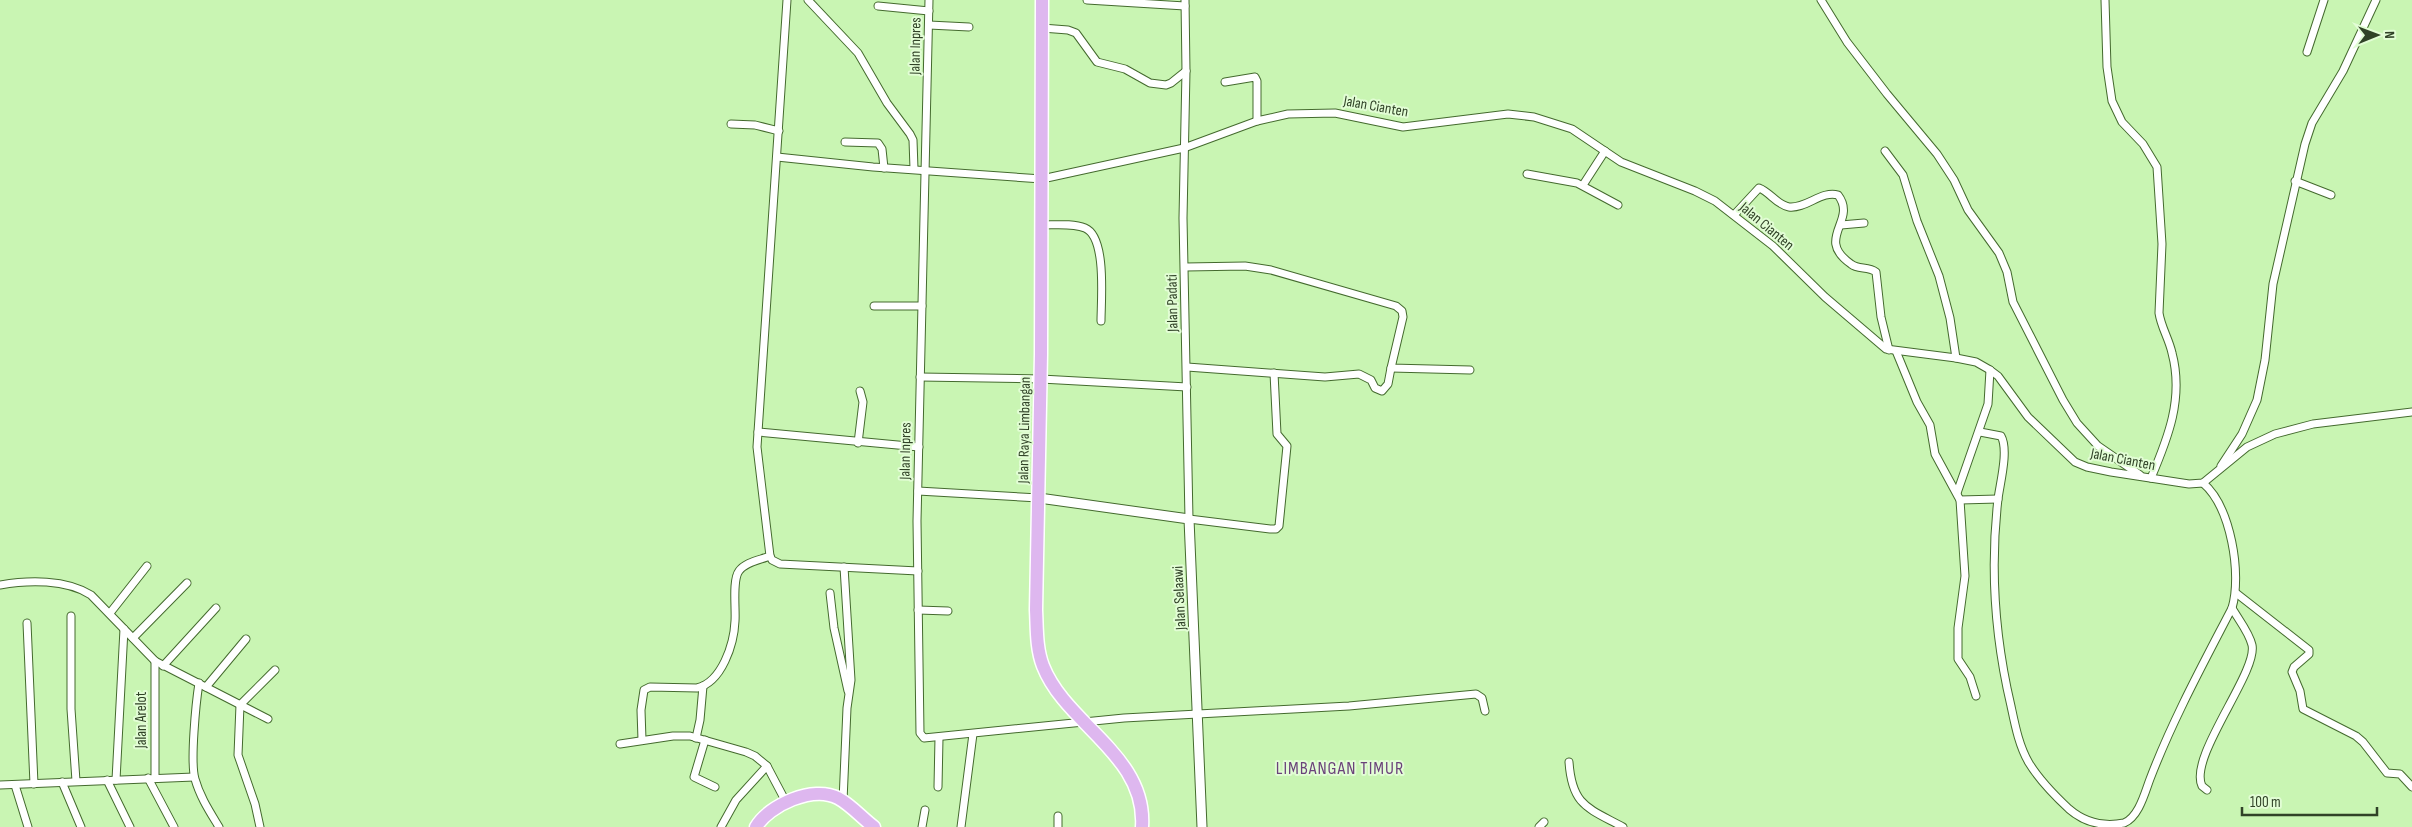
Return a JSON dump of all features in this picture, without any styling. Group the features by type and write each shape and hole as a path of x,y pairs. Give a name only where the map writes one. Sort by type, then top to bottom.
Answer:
{"highway":[{"name":"Jalan Raya Limbangan","path":"1042,0 1041,379 1036,610 1038,645 1042,665 1049,679 1124,767 1139,793 1143,813 1142,827"},
{"path":"756,827 759,822 786,802 807,795 820,795 832,796 843,802 874,827"}],"street":[{"path":"787,0 758,432 758,467 770,556 772,560 780,564 918,571"},
{"path":"808,0 864,60 887,103 913,140 914,169"},
{"name":"Jalan Inpres","path":"929,0 920,377 918,610 920,733 924,738 939,738"},
{"path":"1087,0 1185,3"},
{"path":"1821,0 1847,42 1936,154 1954,180 1968,210 1999,253 2007,272 2014,302 2063,400 2077,423 2098,446 2142,477"},
{"path":"2105,0 2106,68 2112,102 2122,122 2151,155 2158,174 2162,244 2159,313 2160,322 2173,354 2176,384 2175,410 2169,435 2151,478"},
{"path":"2307,52 2324,0"},
{"path":"2216,475 2242,434 2257,400 2264,367 2273,284 2296,181 2312,123 2344,71 2376,0"},
{"name":"Jalan Padati","path":"1185,3 1184,148 1190,519"},
{"path":"878,6 894,4 929,11"},
{"path":"929,25 969,27"},
{"path":"1042,28 1068,30 1082,39 1097,62 1125,69 1150,83 1166,85 1172,83 1186,71"},
{"path":"1224,82 1255,77 1257,81 1256,121"},
{"name":"Jalan Cianten","path":"777,156 884,168 925,169 1004,178 1042,179 1184,148 1256,121 1288,114 1335,113 1402,127 1495,116 1520,115 1572,129 1621,162 1695,190 1734,215 1773,246 1865,333 1892,351 1956,358 1976,362 1990,370 1998,376 2028,417 2075,462 2087,467 2142,477 2189,484 2203,483"},
{"path":"731,124 755,125 779,131"},
{"path":"845,142 878,143 882,149 884,168"},
{"path":"1583,185 1605,151"},
{"path":"1885,151 1903,175 1917,220 1939,276 1950,318 1956,358"},
{"path":"1527,174 1583,185 1618,205"},
{"path":"2296,181 2331,195"},
{"path":"1734,215 1759,188 1788,207 1798,206 1834,194 1838,195 1843,203 1841,225 1835,235 1839,251 1852,265 1870,268 1876,272 1881,317 1892,351 1930,425 1935,454 1959,496"},
{"path":"1841,225 1864,223"},
{"path":"1042,225 1081,227 1092,232 1096,239 1100,261 1101,322"},
{"path":"1186,267 1244,266 1271,270 1396,306 1402,310 1403,317 1388,384 1382,391 1375,388 1371,380 1359,374 1325,377 1187,367"},
{"path":"874,306 922,306"},
{"path":"1391,368 1470,370"},
{"path":"1976,696 1970,677 1958,659 1958,628 1965,576 1959,496 1990,395 1990,370"},
{"path":"918,491 1039,498 1276,529 1280,521 1287,446 1277,434 1274,372"},
{"path":"920,377 1041,379 1187,387"},
{"path":"858,442 863,402 860,390"},
{"path":"1980,432 2003,438 1995,567 1996,628 2002,669 2017,733 2028,762 2046,787 2083,821 2092,824 2115,825 2125,823 2141,803 2167,736 2209,648 2232,608 2236,593 2235,567 2222,508 2215,496 2203,483 2216,475 2247,447 2275,434 2313,424 2412,412"},
{"path":"758,432 919,447"},
{"path":"1959,496 1998,499"},
{"name":"Jalan Selaawi","path":"1190,519 1202,827"},
{"path":"642,740 641,710 644,690 650,688 703,686 716,676 727,657 734,636 736,578 739,571 745,565 770,556"},
{"path":"110,613 147,566"},
{"path":"843,802 850,646 844,567"},
{"path":"0,585 14,582 73,586 91,595 155,661 268,719"},
{"path":"133,638 187,583"},
{"path":"830,593 834,628 849,692"},
{"path":"2236,593 2310,650 2309,654 2294,667 2292,672 2300,691 2303,709 2356,736 2363,742 2387,773 2400,774 2412,786"},
{"path":"163,666 216,608"},
{"path":"2207,790 2202,786 2199,775 2217,728 2252,653 2249,637 2232,608"},
{"path":"918,610 948,611"},
{"path":"71,616 71,709 76,782"},
{"path":"27,623 34,784"},
{"path":"116,780 124,629"},
{"path":"206,687 246,639"},
{"name":"Jalan Arelot","path":"151,778 155,661"},
{"path":"260,827 255,804 238,755 240,705 275,670"},
{"path":"199,683 195,704 194,777 203,800 219,827"},
{"path":"696,738 700,720 703,686"},
{"path":"938,787 939,738 1085,722 1349,706 1476,694 1482,698 1485,711"},
{"path":"961,827 973,734"},
{"path":"620,744 673,736 696,738 755,756 767,766 786,802"},
{"path":"705,740 694,777 714,786"},
{"path":"1569,762 1571,786 1578,799 1592,810 1624,827"},
{"path":"721,827 736,800 767,766"},
{"path":"0,785 194,777"},
{"path":"151,778 174,827"},
{"path":"106,780 130,827"},
{"path":"62,782 81,827"},
{"path":"15,784 28,827"},
{"path":"922,827 924,810"},
{"path":"1058,816 1058,827"}],"district":[{"name":"LIMBANGAN TIMUR","path":"1340,768"}]}
